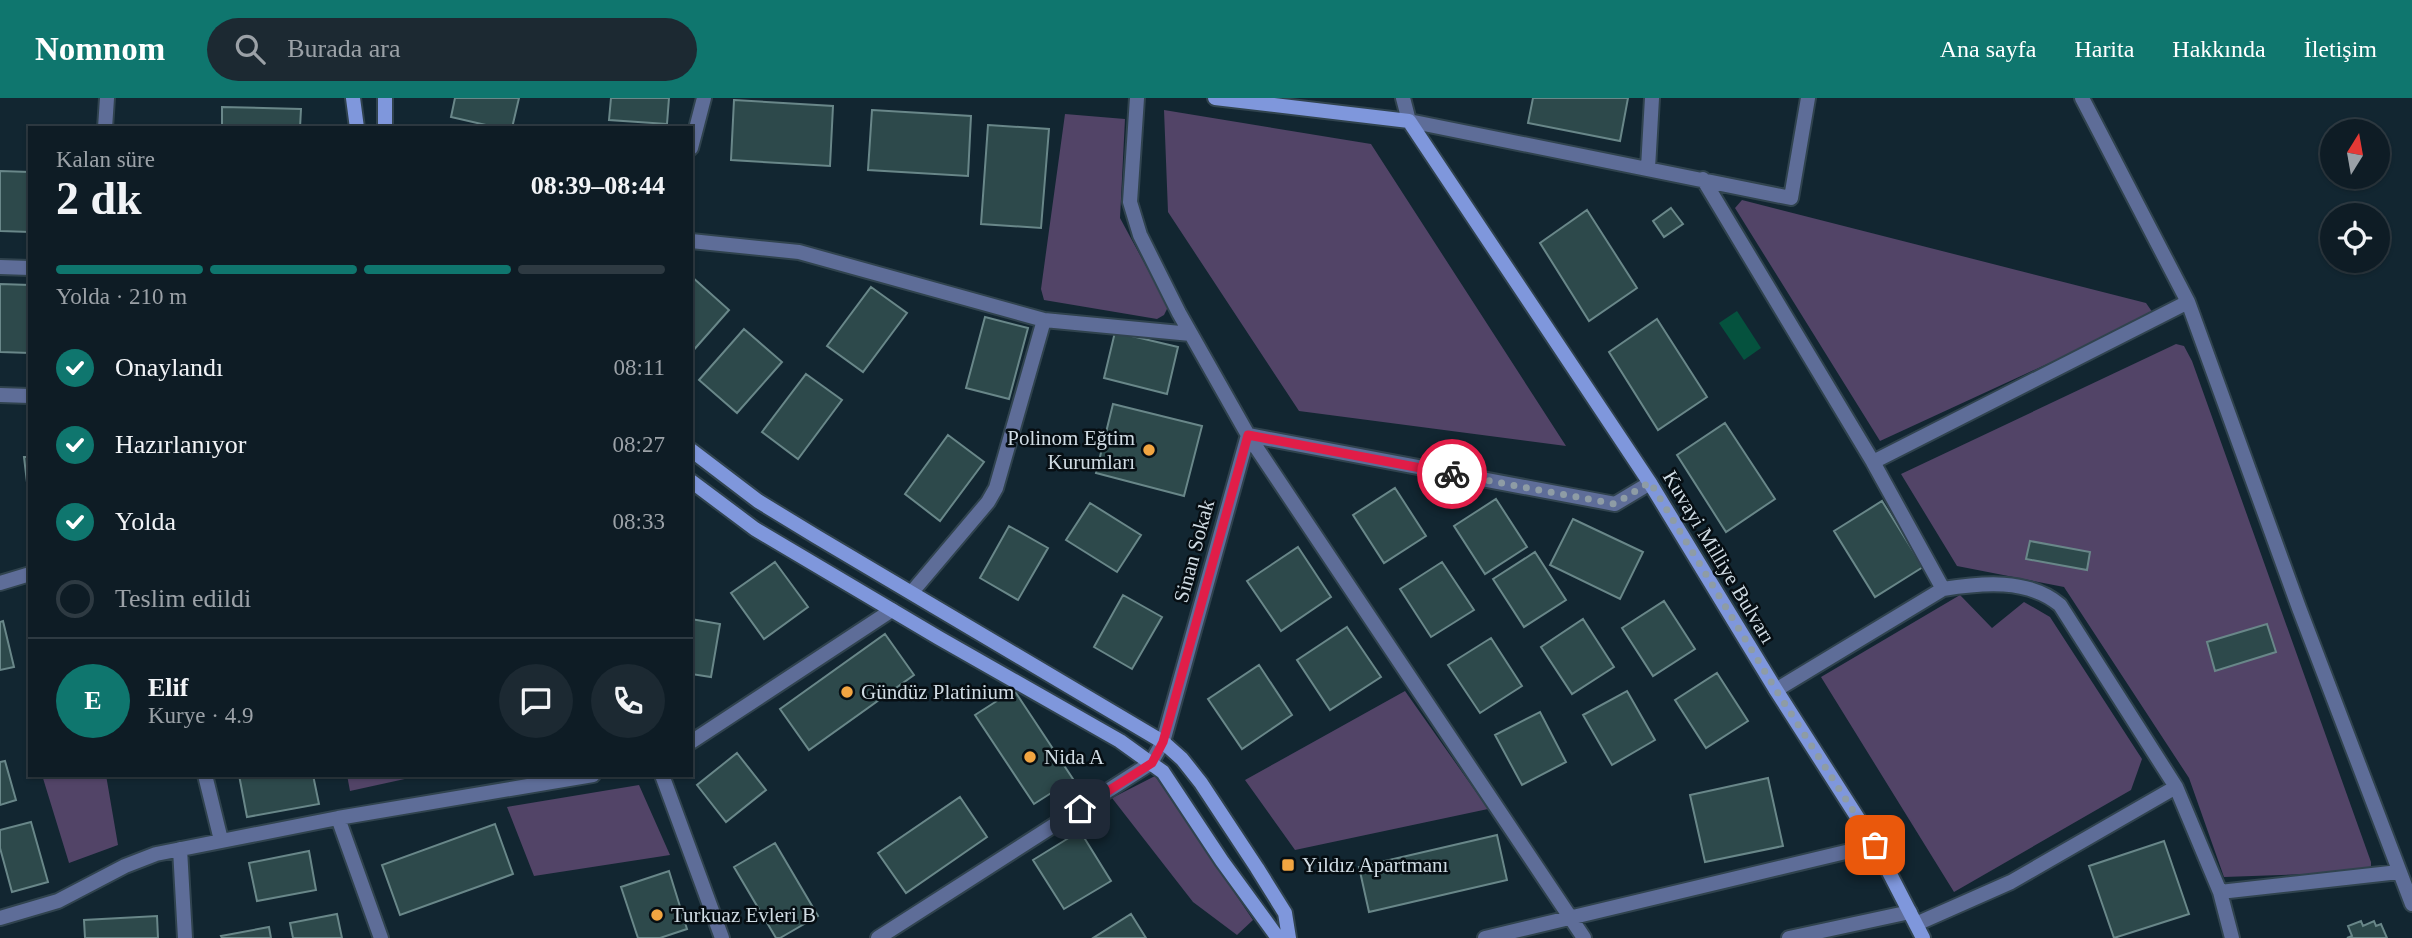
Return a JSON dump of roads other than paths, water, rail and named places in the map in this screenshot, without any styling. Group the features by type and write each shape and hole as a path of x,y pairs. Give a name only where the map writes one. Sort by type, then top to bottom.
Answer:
{"main road":[{"path":"342,98 356,125"},
{"path":"354,98 356,125"},
{"path":"385,98 385,126"},
{"path":"1216,98 1409,121"},
{"name":"Kuvayi Milliye Bulvarı","path":"1409,121 1650,482 1776,690 1875,845 1923,938"},
{"path":"693,452 758,501 1163,742 1182,759 1201,783 1264,879 1285,913 1289,938"},
{"path":"693,483 754,529 1119,741 1152,763 1163,772 1222,861 1278,938"}],"street":[{"path":"105,126 107,98"},
{"path":"693,140 704,98"},
{"path":"1137,98 1130,202 1140,235 1191,334 1248,435 1584,938"},
{"name":"Kuvayi Milliye Bulvarı","path":"1403,98 1409,121"},
{"path":"1648,168 1652,98"},
{"path":"1409,121 1791,198 1808,98"},
{"path":"2082,98 2188,302 2299,608 2412,904"},
{"path":"1703,180 1873,463 1943,589"},
{"path":"693,241 799,252 1044,320 1191,334"},
{"path":"0,267 28,268"},
{"path":"1873,463 2188,302"},
{"path":"912,592 988,502 996,488 1044,320"},
{"path":"0,395 28,396"},
{"path":"1248,435 1615,504 1650,482"},
{"name":"Sinan Sokak","path":"878,938 1152,763 1163,742 1248,435"},
{"path":"0,583 28,575"},
{"path":"1776,690 1943,589 1982,583 2003,584 2053,599 2176,787 2220,892 2232,938"},
{"path":"693,741 892,610"},
{"path":"205,777 221,840"},
{"path":"0,918 58,901 125,866 156,854 338,818 581,777"},
{"path":"663,777 722,938"},
{"path":"1789,938 1913,918 2011,882 2176,787"},
{"path":"338,818 380,938"},
{"path":"1485,938 1875,845"},
{"path":"180,849 185,938"},
{"path":"2220,892 2399,872"}],"place":[{"name":"Polinom Eğtim Kurumları","path":"1149,450"},
{"name":"Gündüz Platinium","path":"847,692"},
{"name":"Nida A","path":"1030,757"},
{"name":"Yıldız Apartmanı","path":"1288,865"},
{"name":"Turkuaz Evleri B","path":"657,915"}]}
